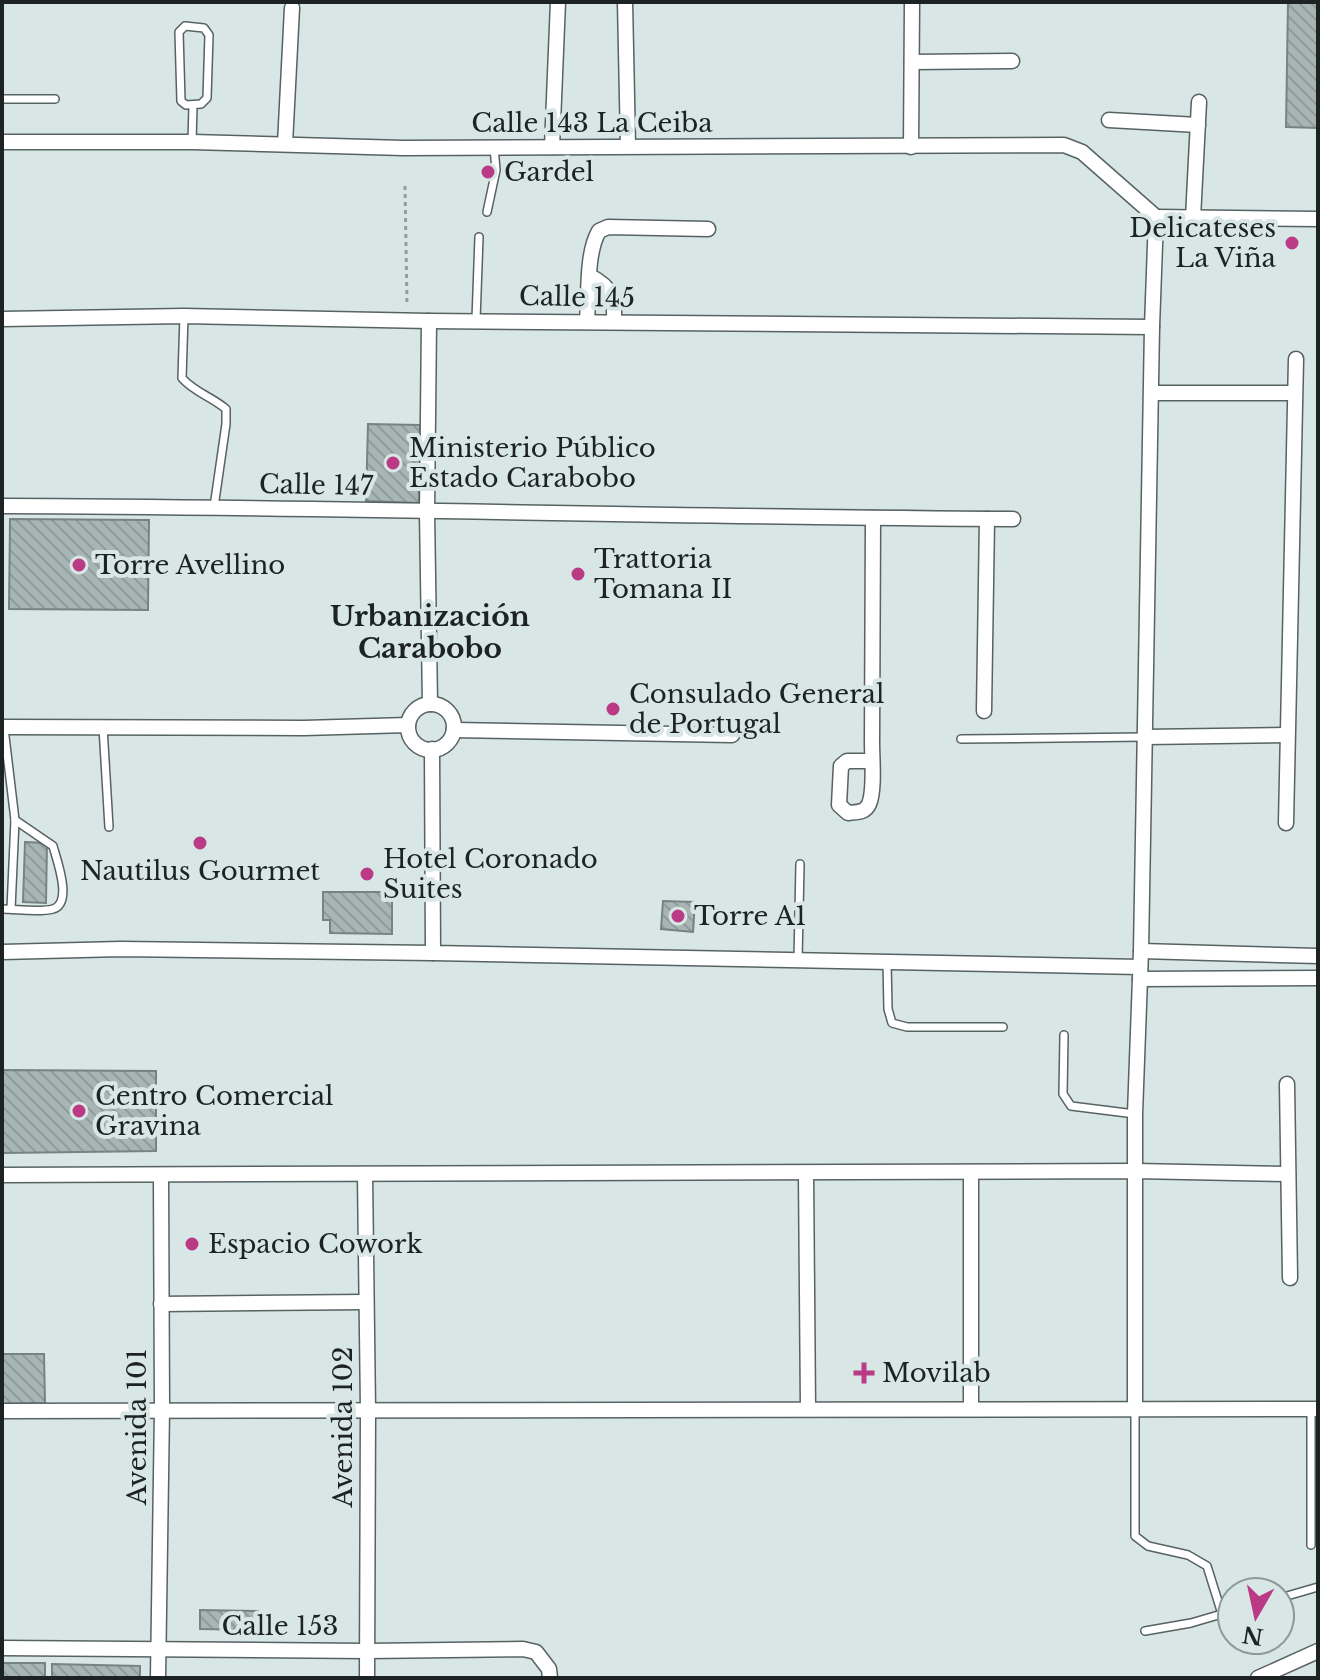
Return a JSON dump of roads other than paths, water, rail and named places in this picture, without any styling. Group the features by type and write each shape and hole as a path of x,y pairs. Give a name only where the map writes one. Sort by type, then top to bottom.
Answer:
{"street":[{"path":"552,147 558,2"},
{"path":"625,2 628,146"},
{"path":"911,147 912,3"},
{"path":"285,144 292,8"},
{"path":"912,62 1012,61"},
{"path":"1193,218 1199,102"},
{"path":"1109,120 1198,125"},
{"name":"Calle 143 La Ceiba","path":"2,142 192,142 403,148 1064,145 1082,152 1156,217"},
{"path":"1135,1409 1135,1114 1156,217 1318,219"},
{"path":"587,321 593,242 602,228 708,229"},
{"path":"590,276 601,281 612,293 614,321"},
{"name":"Calle 145","path":"2,319 184,316 408,321 1152,327"},
{"path":"429,321 427,512 430,704"},
{"path":"1286,823 1296,359"},
{"path":"1152,393 1294,393"},
{"name":"Calle 147","path":"2,506 1013,519"},
{"path":"871,761 873,518"},
{"path":"984,711 987,519"},
{"path":"430,704 443,707 448,712 454,730 444,745 432,749 415,743 408,725 417,708 430,704"},
{"path":"3,727 304,728 408,725"},
{"path":"454,730 732,735"},
{"path":"1145,737 1287,735"},
{"path":"432,749 433,953"},
{"path":"2,952 121,949 798,960 1318,978"},
{"path":"1141,951 1318,956"},
{"path":"1287,1084 1290,1278"},
{"path":"2,1175 1135,1171 1288,1174"},
{"path":"971,1172 971,1409"},
{"path":"806,1173 808,1409"},
{"name":"Avenida 102","path":"365,1175 367,1678"},
{"name":"Avenida 101","path":"158,1678 161,1176"},
{"path":"161,1304 366,1302"},
{"path":"2,1411 1315,1409"},
{"name":"Calle 153","path":"2,1648 523,1649 536,1652 550,1674"},
{"path":"1258,1678 1318,1651"}],"lane":[{"path":"185,26 204,28 209,35 207,98 201,104 193,105 181,101 179,32 185,26"},
{"path":"2,99 55,99"},
{"path":"192,142 193,105"},
{"path":"487,212 496,170 494,147"},
{"path":"476,320 479,237"},
{"path":"184,316 182,378 190,388 214,398 226,409 214,507"},
{"path":"3,727 15,820 6,909 53,909 61,904 64,895 53,846 15,820"},
{"path":"103,727 109,827"},
{"path":"961,739 1145,737"},
{"path":"798,960 800,864"},
{"path":"887,962 888,1009 892,1023 907,1027 1003,1027"},
{"path":"1064,1035 1063,1094 1071,1106 1135,1114"},
{"path":"1135,1409 1135,1536 1148,1546 1188,1555 1207,1566 1216,1595"},
{"path":"1311,1545 1315,1409"},
{"path":"1296,1593 1318,1587"},
{"path":"1145,1631 1216,1616"}],"place":[{"name":"Gardel","path":"488,172"},
{"name":"Delicateses La Viña","path":"1292,243"},
{"name":"Ministerio Público Estado Carabobo","path":"393,463"},
{"name":"Torre Avellino","path":"79,565"},
{"name":"Trattoria Tomana II","path":"578,574"},
{"name":"Consulado General de Portugal","path":"613,709"},
{"name":"Nautilus Gourmet","path":"200,843"},
{"name":"Hotel Coronado Suites","path":"367,874"},
{"name":"Torre A1","path":"678,916"},
{"name":"Centro Comercial Gravina","path":"79,1111"},
{"name":"Espacio Cowork","path":"192,1244"},
{"name":"Movilab","path":"864,1373"}],"district":[{"name":"Urbanización Carabobo","path":"430,632"}]}
